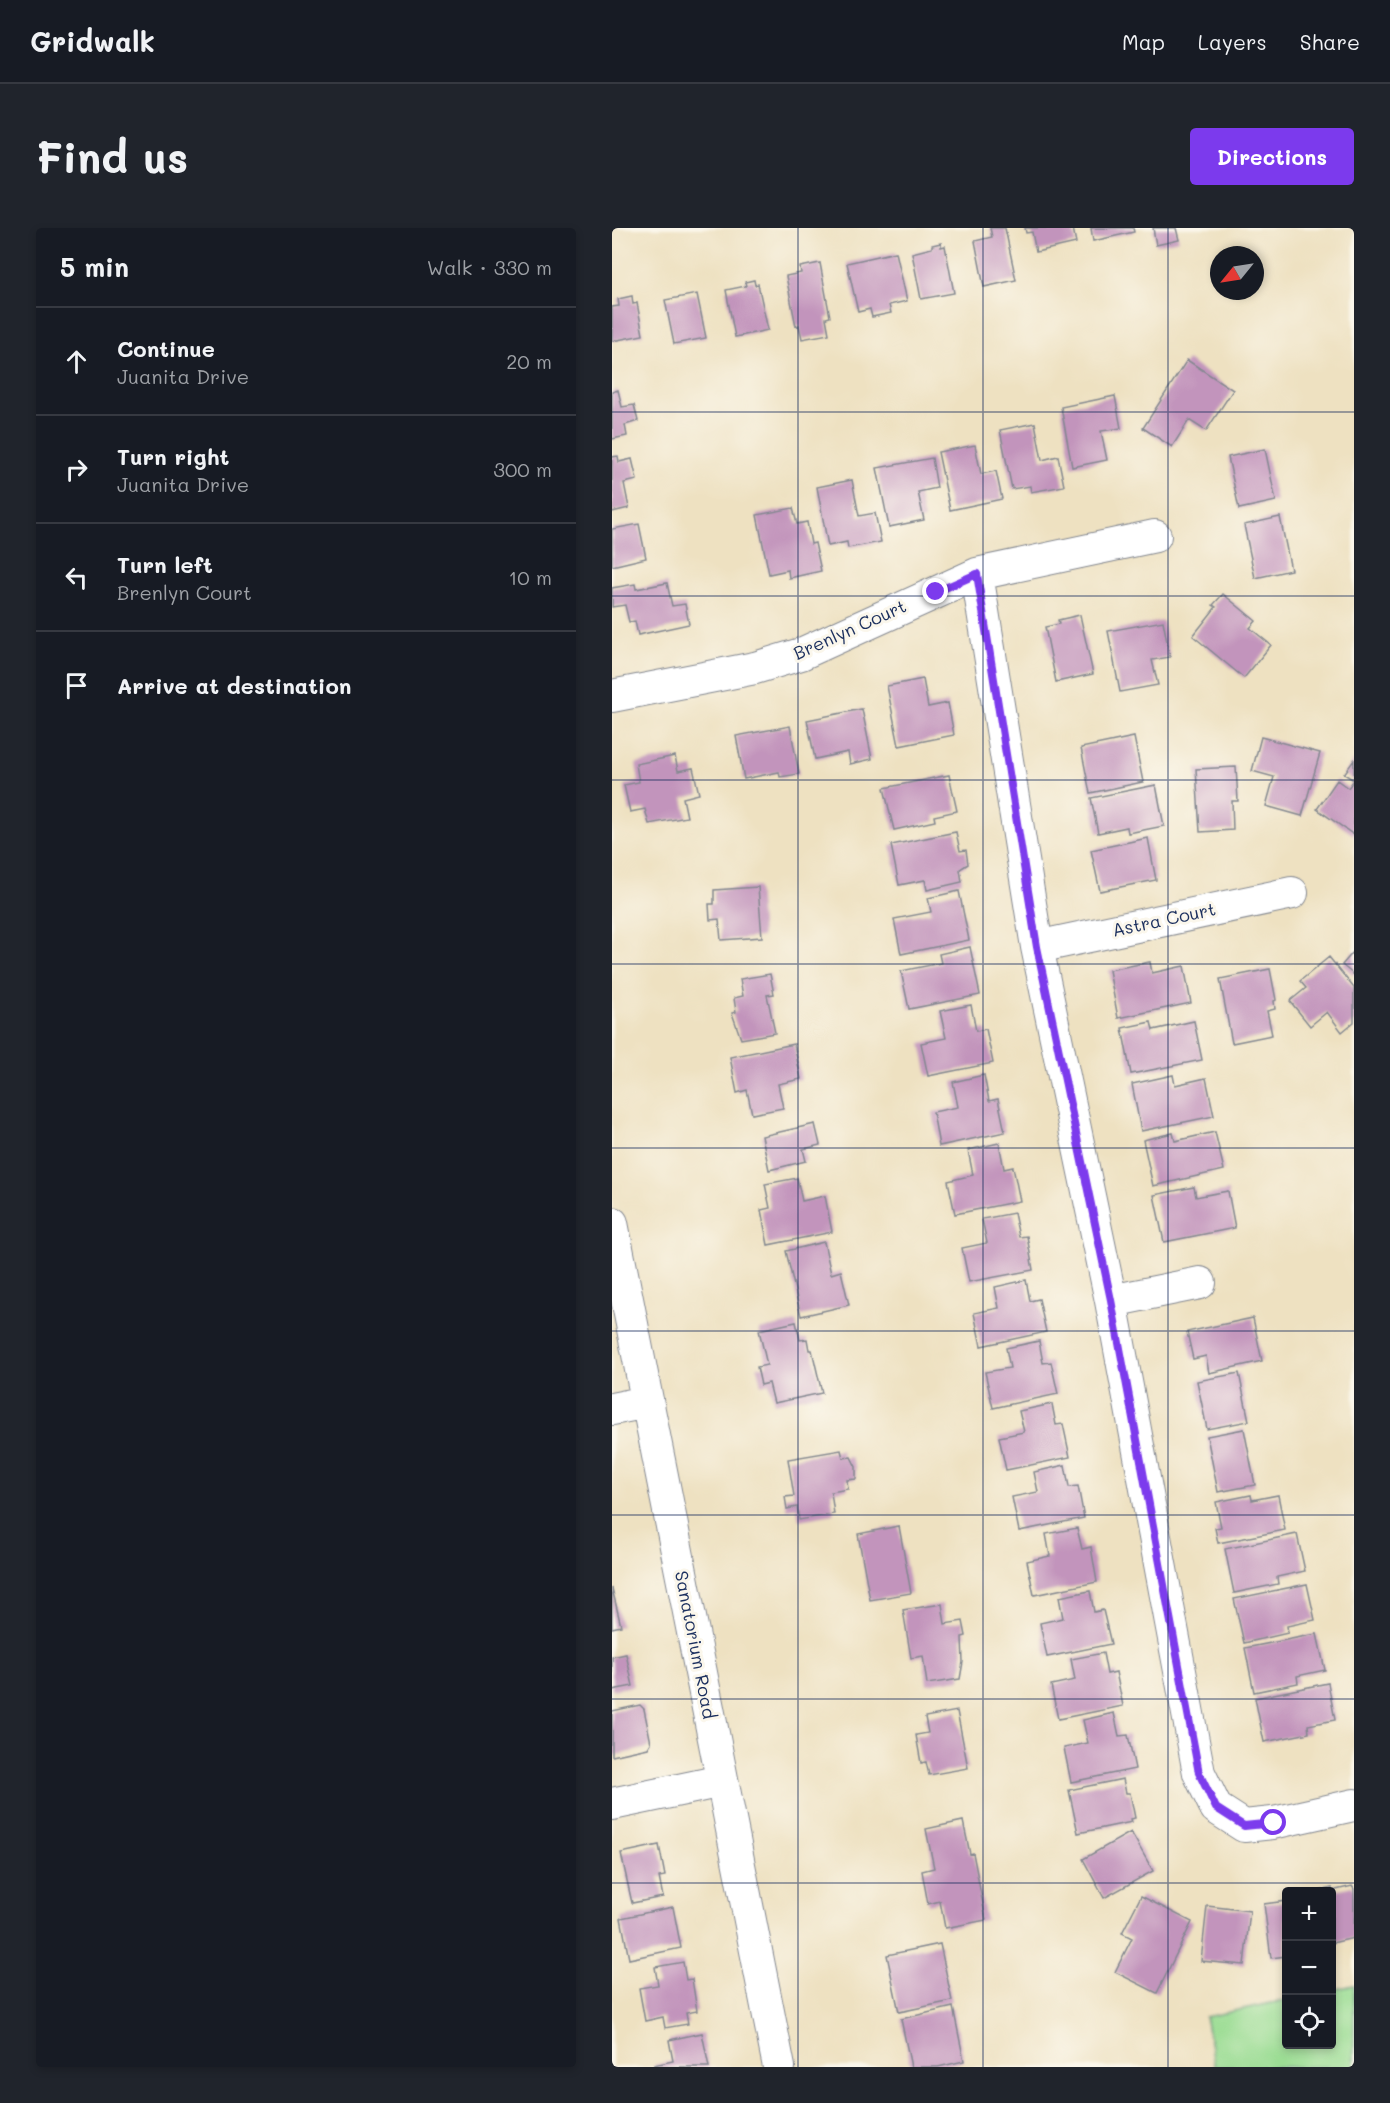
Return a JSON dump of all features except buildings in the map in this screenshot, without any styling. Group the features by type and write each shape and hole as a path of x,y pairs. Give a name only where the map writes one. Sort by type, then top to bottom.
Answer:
{"street":[{"name":"Brenlyn Court","path":"612,696 755,668 801,654 977,574 1155,536"},
{"path":"977,574 1037,947 1111,1300 1199,1773 1216,1808 1244,1826 1274,1823 1354,1805"},
{"name":"Astra Court","path":"1037,947 1292,893"},
{"name":"Sanatorium Road","path":"612,1223 779,2067"},
{"path":"1111,1300 1200,1283"},
{"path":"612,1409 647,1402"},
{"path":"612,1804 722,1781"}],"green space":[{"path":"1354,1985 1354,2067 1215,2067 1205,2017 1282,2001 1282,2049 1336,2049 1336,1989"}],"route":[{"path":"936,592 977,574 1037,947 1111,1300 1199,1773 1216,1808 1244,1826 1274,1823"}]}
